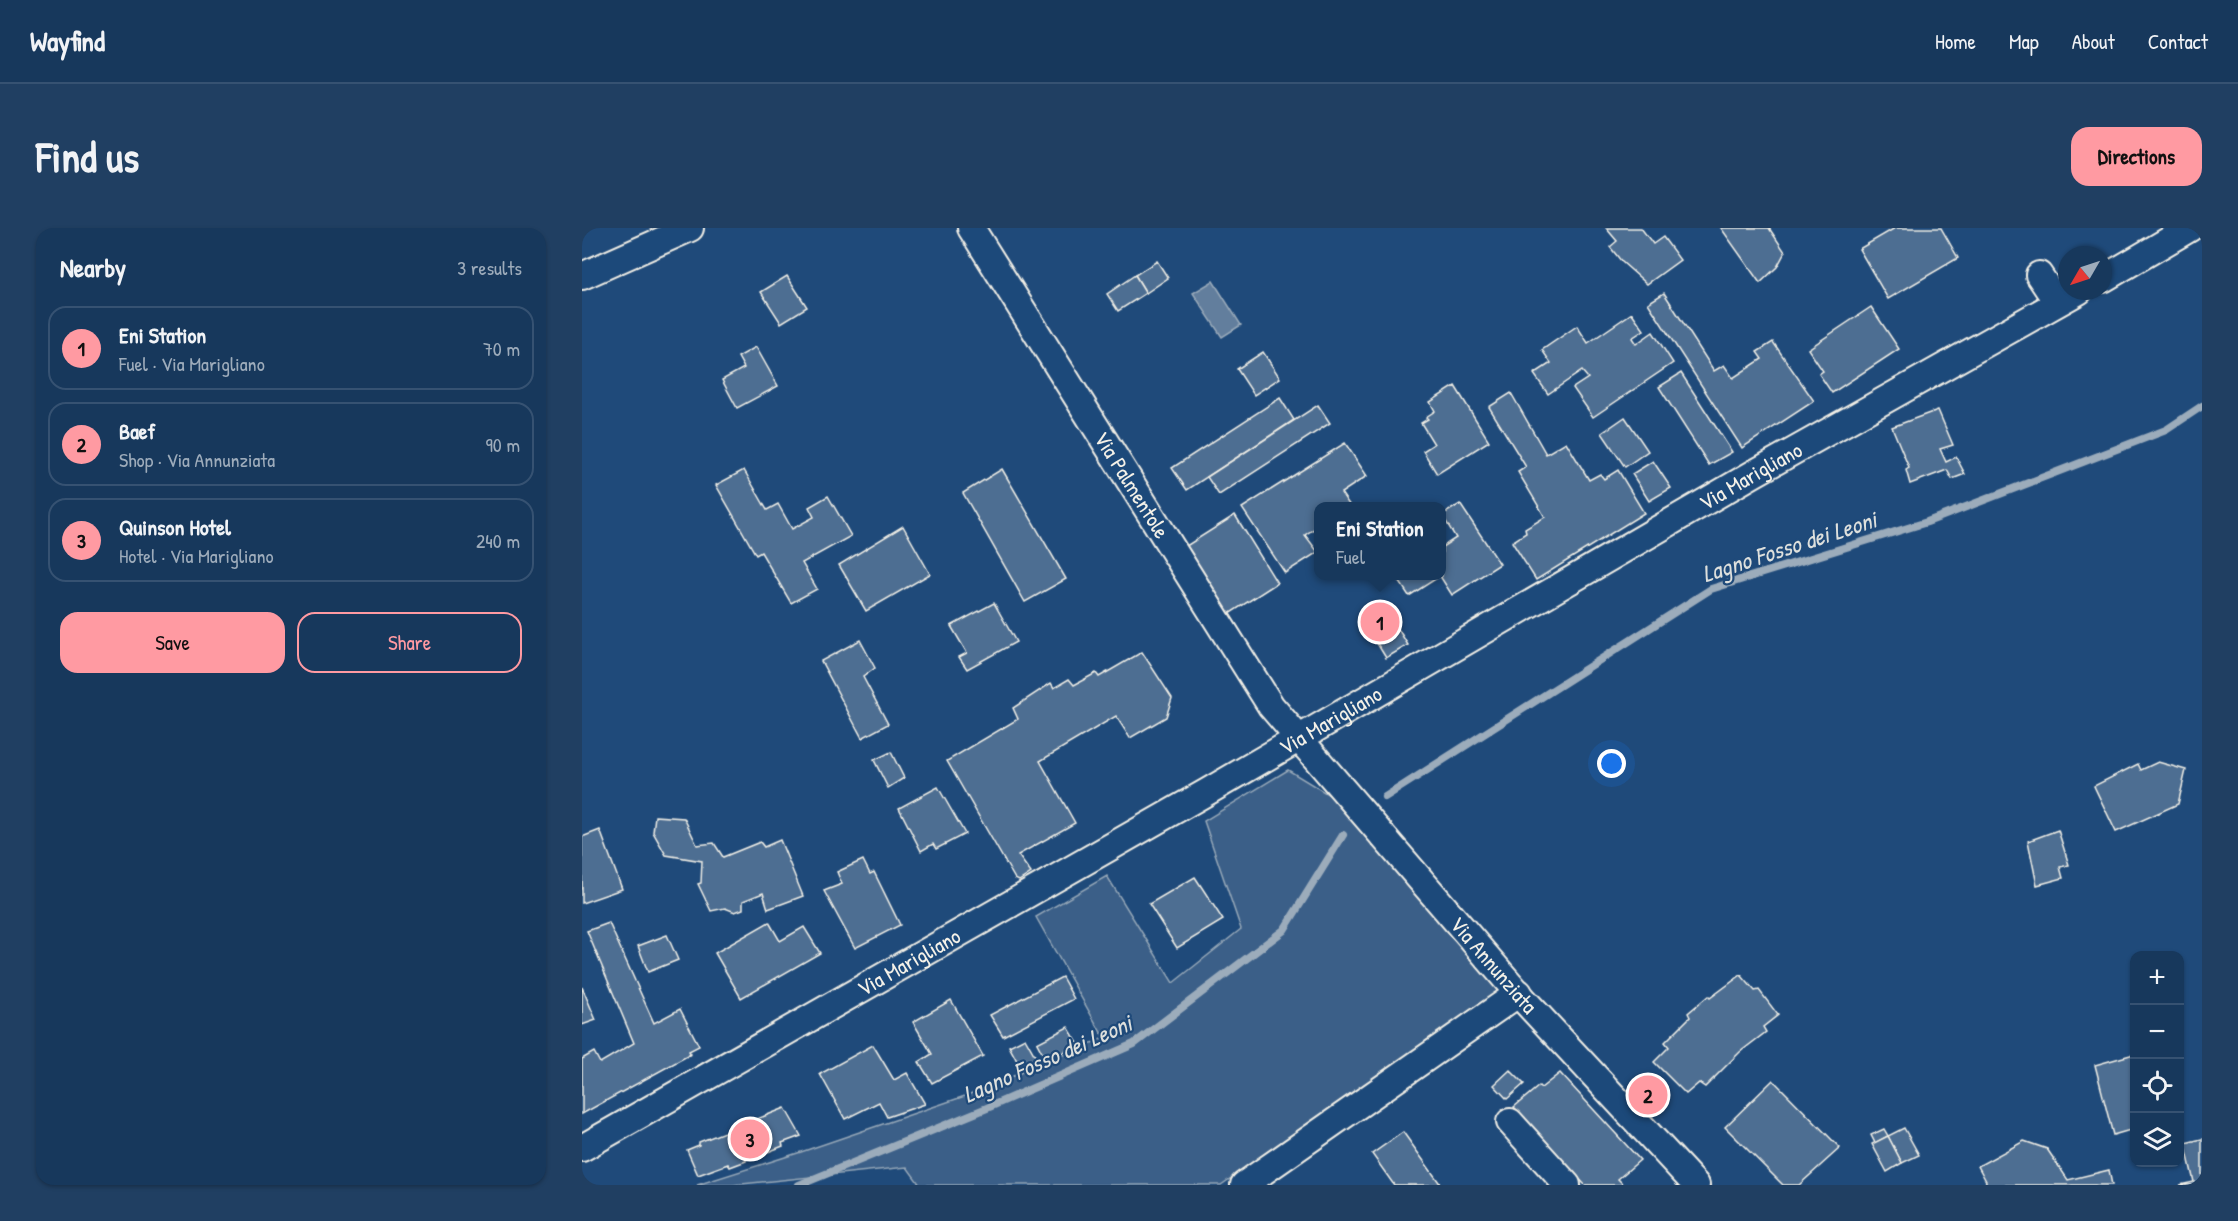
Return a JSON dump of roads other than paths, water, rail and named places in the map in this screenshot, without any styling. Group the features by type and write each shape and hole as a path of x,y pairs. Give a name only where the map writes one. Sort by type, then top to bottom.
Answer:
{"street":[{"path":"582,276 690,228"},
{"name":"Via Palmentole","path":"971,228 1271,706 1297,738"},
{"path":"2112,274 2190,228"},
{"path":"2039,275 2058,289"},
{"name":"Via Marigliano","path":"582,1148 1197,798 1297,738 2061,300"},
{"name":"Via Annunziata","path":"1297,738 1519,993 1696,1185"},
{"path":"1244,1185 1519,993"},
{"path":"1510,1122 1567,1185"}],"waterway":[{"name":"Lagno Fosso dei Leoni","path":"1385,797 1711,589 1927,522 2166,430 2202,406"},
{"name":"Lagno Fosso dei Leoni","path":"799,1185 987,1108 1134,1044 1284,930 1343,835"}],"place":[{"name":"Eni Station","path":"1380,622"},
{"name":"Baef","path":"1648,1095"},
{"name":"Quinson Hotel","path":"750,1139"}]}
